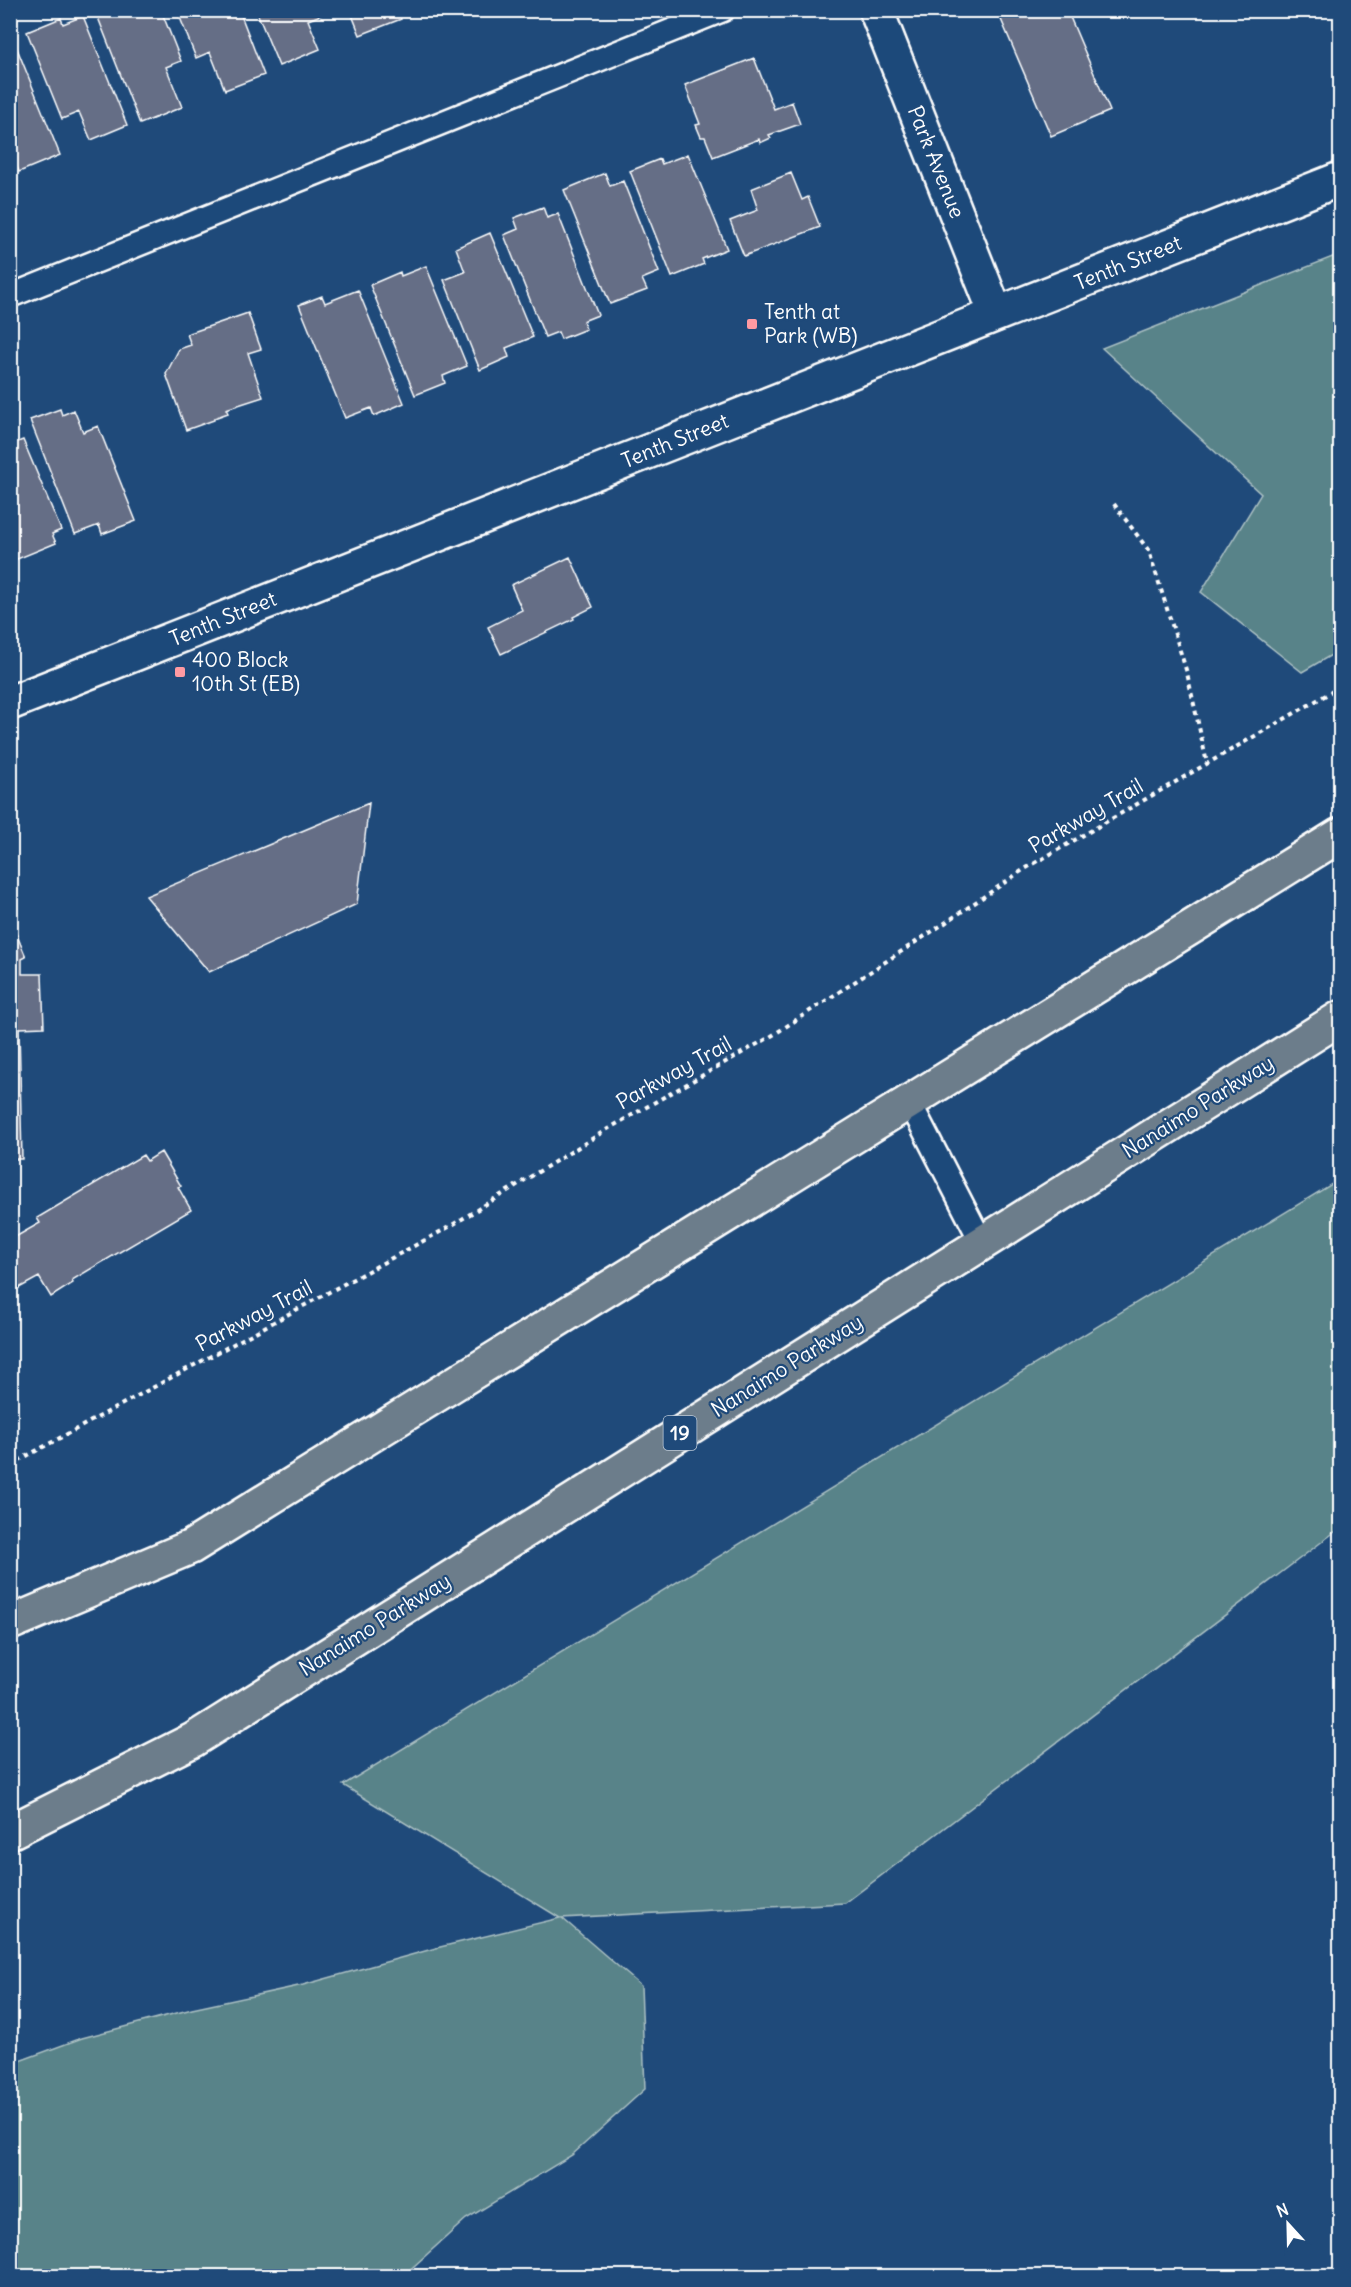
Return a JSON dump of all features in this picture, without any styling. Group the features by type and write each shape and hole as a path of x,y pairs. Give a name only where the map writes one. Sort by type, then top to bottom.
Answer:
{"highway":[{"path":"10,1623 191,1546 1341,835"},
{"name":"Nanaimo Parkway","path":"10,1832 193,1740 1341,1018"}],"street":[{"name":"Park Avenue","path":"876,10 996,314"},
{"name":"Tenth Street","path":"10,703 1341,178"}],"lane":[{"path":"10,296 723,10"},
{"path":"910,1102 981,1243"}],"path":[{"path":"1114,504 1149,551 1187,673 1207,763"},
{"name":"Parkway Trail","path":"10,1465 449,1227 611,1127 770,1037 1023,870 1341,687"}],"green space":[{"path":"1340,254 1340,650 1302,672 1201,592 1261,494 1102,348"},
{"path":"1340,1179 1340,1528 845,1903 562,1918 641,1986 645,2089 572,2155 466,2219 403,2276 11,2276 11,2064 82,2038 192,2009 303,1985 436,1948 560,1918 343,1785"}],"building":[{"path":"95,10 161,10 181,61 166,67 182,107 140,124"},
{"path":"177,10 239,10 264,75 225,90 210,52 196,58"},
{"path":"256,10 319,10 321,15 308,20 320,49 279,66"},
{"path":"350,10 398,10 401,19 360,35"},
{"path":"997,10 1067,10 1110,111 1051,136"},
{"path":"83,16 127,125 91,140 79,112 62,119 27,32 61,18 63,24"},
{"path":"16,46 60,155 19,172 10,150 10,48"},
{"path":"754,58 774,109 792,102 800,124 769,135 771,138 760,143 759,139 713,157 705,137 701,137 696,125 700,124 685,85"},
{"path":"688,154 727,249 702,259 704,264 672,277 630,171 660,159 662,164"},
{"path":"605,173 610,186 623,181 659,272 642,279 647,290 610,304 564,190"},
{"path":"791,173 802,200 808,197 820,227 744,256 730,221 758,210 751,189"},
{"path":"543,207 547,218 558,214 598,315 583,321 586,329 561,339 558,332 545,337 504,235 518,229 514,218"},
{"path":"490,233 533,337 506,348 509,357 480,370 444,280 465,272 456,248"},
{"path":"426,266 467,366 443,376 445,383 415,395 370,285 400,272 401,276"},
{"path":"358,290 404,403 374,416 371,408 345,418 299,305 322,296 325,303"},
{"path":"248,313 261,349 248,353 263,397 226,409 228,413 186,430 166,374 179,349 191,345 187,334"},
{"path":"60,409 62,415 74,410 83,432 98,426 136,521 102,534 99,525 75,534 30,420"},
{"path":"23,440 61,530 52,534 56,543 10,562 10,445"},
{"path":"570,557 593,607 573,617 574,619 501,654 488,627 522,610 511,585"},
{"path":"369,803 357,904 209,972 146,896"},
{"path":"10,919 26,957 22,959 22,974 42,974 44,1027 19,1028 22,1159 10,1159"},
{"path":"161,1152 181,1186 178,1187 191,1210 72,1280 73,1283 51,1297 39,1277 10,1293 10,1240 40,1223 37,1218 143,1155 147,1161"}],"place":[{"name":"Tenth at Park (WB)","path":"752,324"},
{"name":"400 Block 10th St (EB)","path":"180,672"}]}
